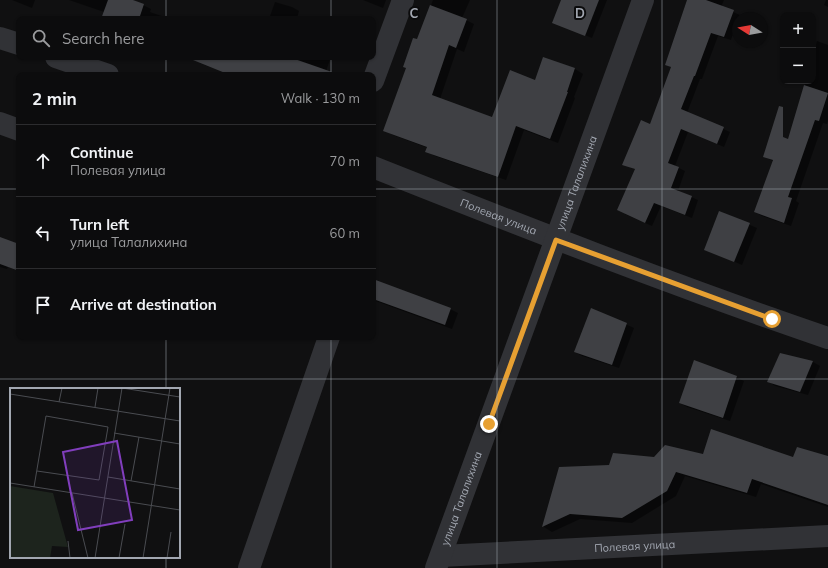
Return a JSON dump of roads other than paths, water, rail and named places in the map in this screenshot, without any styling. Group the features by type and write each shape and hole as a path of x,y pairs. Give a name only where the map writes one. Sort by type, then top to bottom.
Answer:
{"street":[{"path":"376,73 403,0"},
{"name":"улица Талалихина","path":"439,562 643,0"},
{"path":"0,38 16,43"},
{"path":"65,60 99,72"},
{"path":"0,123 16,129"},
{"name":"Полевая улица","path":"376,169 556,240 828,338"},
{"path":"249,568 328,340"},
{"name":"Полевая улица","path":"439,562 828,536"}]}
